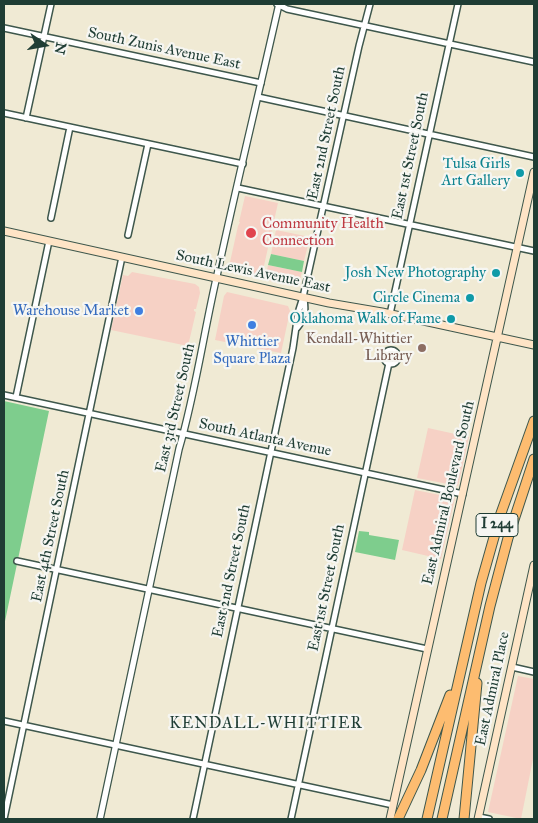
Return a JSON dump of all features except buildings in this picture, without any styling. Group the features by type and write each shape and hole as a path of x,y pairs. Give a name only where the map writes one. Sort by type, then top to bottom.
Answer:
{"highway":[{"name":"I 244","path":"427,819 491,545 514,474 534,421"},
{"name":"I 244","path":"442,819 480,648 501,564 534,459"},
{"path":"464,819 480,648"},
{"path":"398,819 421,770 460,672"}],"main road":[{"name":"East Admiral Boulevard South","path":"390,819 534,172"},
{"name":"South Lewis Avenue East","path":"4,231 303,297 534,345"},
{"name":"East Admiral Place","path":"478,818 534,565"}],"street":[{"path":"26,118 51,4"},
{"path":"278,4 283,8 534,62"},
{"name":"East 3rd Street South","path":"100,819 216,278 238,188 278,4"},
{"name":"East 2nd Street South","path":"193,819 297,329 304,319 303,297 370,4"},
{"name":"East 1st Street South","path":"390,314 458,4"},
{"name":"South Zunis Avenue East","path":"4,28 261,82"},
{"path":"258,97 534,157"},
{"path":"4,113 243,164"},
{"path":"51,218 70,127"},
{"path":"128,235 148,144"},
{"path":"238,188 534,251"},
{"path":"16,397 49,241"},
{"name":"East 4th Street South","path":"4,819 122,257"},
{"name":"East 1st Street South","path":"291,819 389,363"},
{"name":"South Atlanta Avenue","path":"4,395 463,494"},
{"path":"17,561 428,649"},
{"path":"512,667 534,672"},
{"path":"4,721 393,805"},
{"path":"478,818 489,819"}],"shaded area":[{"path":"245,196 278,203 261,279 228,271"},
{"path":"276,230 310,237 304,261 271,254"},
{"path":"268,265 302,272 298,287 265,280"},
{"path":"132,272 195,284 199,287 200,293 196,309 194,309 196,312 188,346 111,330 123,275 128,276"},
{"name":"Whittier Square Plaza","path":"227,292 288,306 290,311 281,353 215,340 224,296"},
{"path":"428,428 469,437 458,486 417,478"},
{"path":"415,490 455,498 441,559 402,550"},
{"path":"518,676 534,679 534,754 521,819 488,812"}],"green space":[{"path":"271,254 304,261 302,272 268,265"},
{"path":"4,401 49,411 4,626"},
{"path":"359,531 369,532 369,535 399,540 395,560 355,552"}],"place":[{"name":"Tulsa Girls Art Gallery","path":"520,173"},
{"name":"Community Health Connection","path":"251,233"},
{"name":"Josh New Photography","path":"496,273"},
{"name":"Circle Cinema","path":"470,298"},
{"name":"Warehouse Market","path":"139,311"},
{"name":"Oklahoma Walk of Fame","path":"451,319"},
{"name":"Whittier Square Plaza","path":"252,325"},
{"name":"Kendall-Whittier Library","path":"422,348"}],"district":[{"name":"KENDALL-WHITTIER","path":"266,724"}]}
